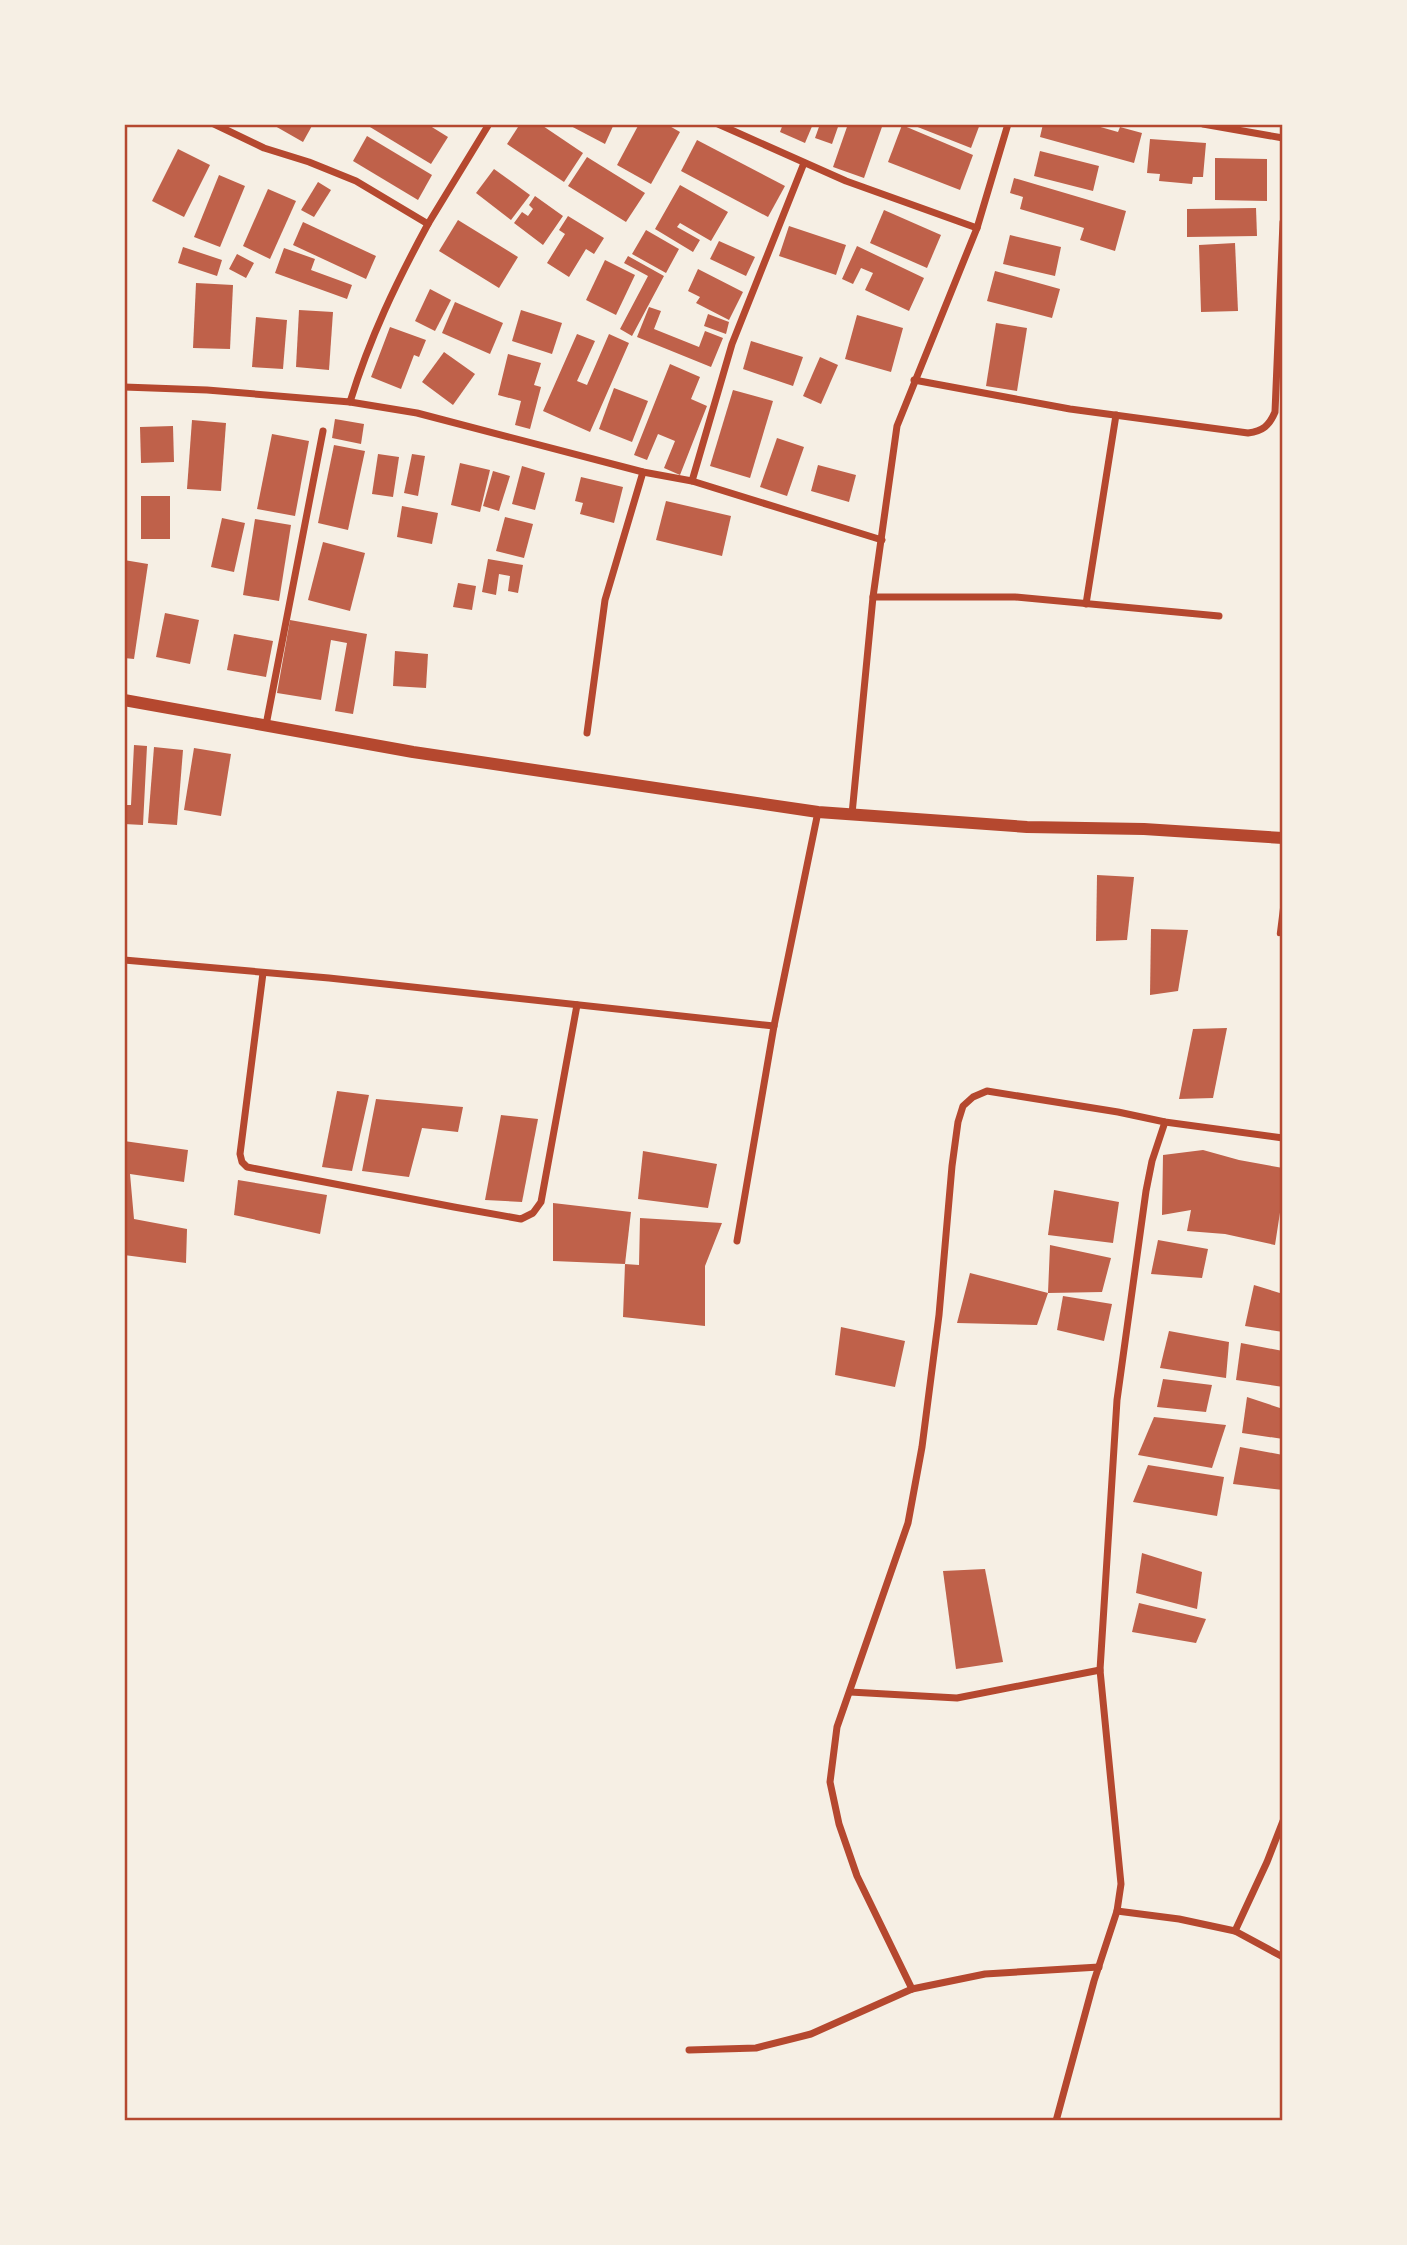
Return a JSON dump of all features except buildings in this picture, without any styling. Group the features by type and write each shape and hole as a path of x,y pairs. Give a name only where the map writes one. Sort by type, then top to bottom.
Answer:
{"main road":[{"path":"124,700 439,756 818,812 1027,827 1283,838"}],"street":[{"path":"214,124 264,148 299,158 356,181 428,223"},
{"path":"350,402 387,302 428,223 489,124"},
{"path":"718,124 846,181 977,228"},
{"path":"852,814 873,597 897,426 977,228 1008,124"},
{"path":"1203,124 1228,126 1283,138"},
{"path":"692,481 732,344 804,163"},
{"path":"914,380 1070,409 1248,433 1258,432 1269,425 1275,412 1283,222"},
{"path":"124,387 207,390 350,402 417,413 643,472 692,481 882,540"},
{"path":"1086,604 1116,415"},
{"path":"266,725 323,431"},
{"path":"587,733 605,600 643,472"},
{"path":"873,597 1015,597 1219,616"},
{"path":"737,1241 774,1026 818,812"},
{"path":"124,960 774,1026"},
{"path":"264,973 240,1154 247,1167 521,1219 533,1213 541,1202 577,1006"},
{"path":"912,1989 857,1876 839,1825 830,1783 837,1727 908,1523 922,1447 939,1315 952,1166 962,1107 973,1097 987,1091 1165,1122 1283,1138"},
{"path":"1056,2121 1117,1911 1121,1884 1100,1671 1117,1400 1146,1192 1152,1160 1165,1122"},
{"path":"850,1692 957,1698 1100,1671"},
{"path":"1235,1931 1283,1821"},
{"path":"1117,1911 1179,1919 1235,1931 1283,1957"},
{"path":"689,2050 757,2048 811,2034 912,1989 985,1974 1099,1966"}],"lane":[{"path":"1279,934 1283,902"}]}
